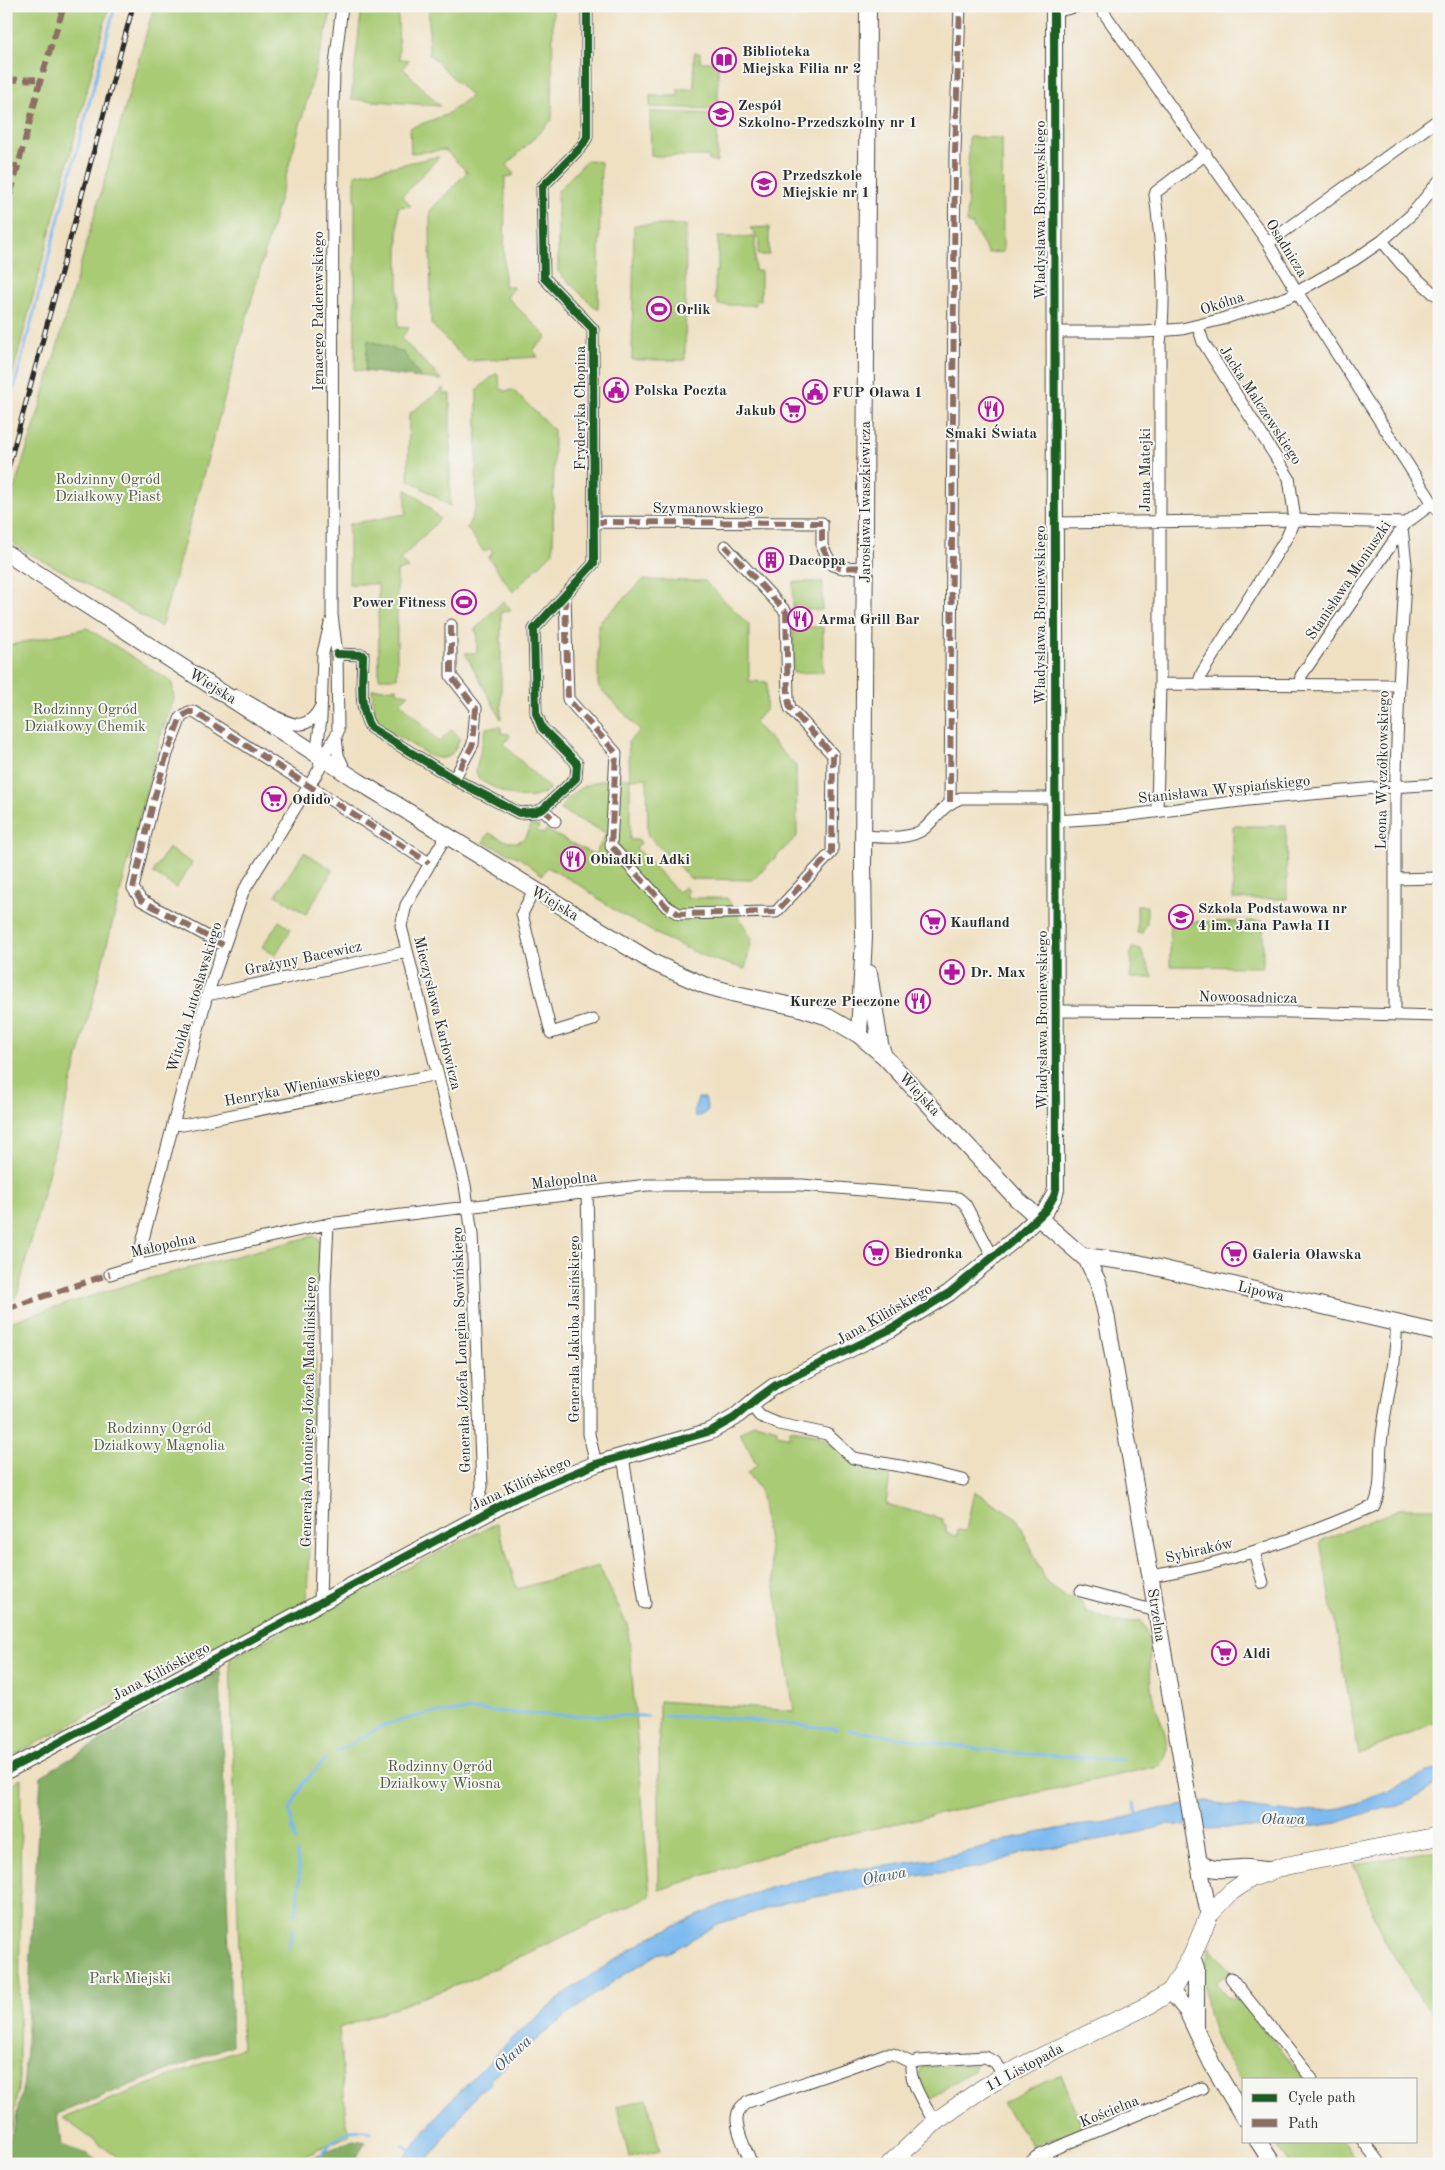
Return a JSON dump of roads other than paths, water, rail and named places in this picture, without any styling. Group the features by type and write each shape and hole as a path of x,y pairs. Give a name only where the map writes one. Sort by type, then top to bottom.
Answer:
{"main road":[{"path":"1171,1991 1192,1956 1209,1915 1235,1889 1251,1878 1268,1870 1439,1836"},
{"name":"11 Listopada","path":"890,2164 935,2122 983,2088 1149,2005 1171,1991"}],"street":[{"name":"Ignacego Paderewskiego","path":"332,616 332,107 342,6"},
{"name":"Fryderyka Chopina","path":"542,809 576,778 577,763 542,728 536,713 534,629 594,563 593,329 544,278 542,187 582,146 587,137 587,6"},
{"name":"Jarosława Iwaszkiewicza","path":"859,1035 864,937 868,6"},
{"path":"950,802 955,152 960,6"},
{"name":"Władysława Broniewskiego","path":"1038,1218 1050,1204 1056,1189 1054,9 1079,6"},
{"name":"Osadnicza","path":"1099,6 1206,154 1268,244 1436,506"},
{"path":"1268,244 1439,119"},
{"name":"Jana Matejki","path":"1157,811 1160,684 1162,332 1160,228 1155,195 1156,192 1206,154"},
{"name":"Okólna","path":"1054,332 1162,332 1198,326 1288,297 1382,242 1412,214 1439,181"},
{"path":"1382,242 1402,265 1433,293 1439,296"},
{"name":"Jacka Malczewskiego","path":"1198,326 1203,342 1289,478 1294,520"},
{"name":"Stanisława Moniuszki","path":"1300,684 1301,676 1404,526 1436,506"},
{"path":"1198,685 1202,673 1287,537 1294,520"},
{"path":"1054,523 1294,520 1404,526"},
{"name":"Szymanowskiego","path":"594,522 822,523 822,546 832,565 843,568 865,568"},
{"name":"Leona Wyczółkowskiego","path":"1395,1014 1396,788 1406,556 1404,526"},
{"path":"565,596 568,699 616,753 612,846 668,907 679,914 776,912 832,852 832,755 790,708 788,699 786,612 725,546"},
{"path":"1386,552 1395,549 1406,556"},
{"name":"Wiejska","path":"6,553 320,756 646,958 691,981 736,994 798,1006 830,1018 859,1035 884,1056 1017,1199 1083,1256"},
{"path":"332,616 337,654 338,726 336,738 338,755 346,772"},
{"path":"320,756 318,741 323,653 332,616"},
{"path":"452,625 451,676 476,708 473,744 454,779"},
{"path":"337,654 363,654 364,710 367,722 371,728 454,779 519,813 535,812 542,809 555,821"},
{"path":"1160,684 1399,685"},
{"path":"214,687 250,701 289,723 301,724 312,719 321,706"},
{"path":"223,945 140,900 133,888 153,803 168,754 181,717 189,712 194,712 429,863"},
{"path":"320,756 336,738"},
{"name":"Witolda Lutosławskiego","path":"136,1266 207,994 223,945 243,892 310,787 320,768 320,756"},
{"name":"Stanisława Wyspiańskiego","path":"1056,821 1115,817 1376,788 1439,784"},
{"path":"864,836 916,834 950,802 972,797 1055,798"},
{"name":"Mieczysława Karłowicza","path":"447,834 403,911 401,926 469,1207"},
{"path":"1395,880 1439,878"},
{"path":"534,890 522,914 551,1033 593,1020"},
{"name":"Jarosława Iwaszkiewicza","path":"864,937 875,1015 884,1056"},
{"name":"Grażyny Bacewicz","path":"207,994 406,952"},
{"path":"830,1018 851,1010 860,1000"},
{"name":"Nowoosadnicza","path":"1056,1011 1439,1016"},
{"path":"859,1035 870,1030 875,1015"},
{"name":"Henryka Wieniawskiego","path":"173,1123 183,1125 438,1074"},
{"name":"Małopolna","path":"110,1274 136,1266 328,1224 647,1185 802,1185 958,1198 965,1204 993,1256"},
{"name":"Generała Jakuba Jasińskiego","path":"587,1192 589,1434 596,1464"},
{"name":"Generała Józefa Longina Sowińskiego","path":"469,1207 475,1298 482,1492 477,1505 476,1518"},
{"name":"Jana Kilińskiego","path":"6,1771 476,1518 538,1487 596,1464 693,1438 711,1431 734,1418 776,1386 867,1342 920,1312 948,1293 1038,1218"},
{"name":"Generała Antoniego Józefa Madalińskiego","path":"320,1602 325,1417 325,1286 328,1224"},
{"name":"Strzelna","path":"1083,1256 1093,1270 1106,1314 1185,1784 1209,1915"},
{"name":"Lipowa","path":"1083,1256 1134,1263 1439,1333"},
{"path":"1258,1551 1374,1506 1380,1488 1381,1445 1396,1323"},
{"path":"750,1404 756,1412 767,1420 827,1434 853,1458 906,1466 963,1480"},
{"path":"623,1456 645,1603"},
{"name":"Generała Józefa Longina Sowińskiego","path":"482,1492 491,1511"},
{"name":"Sybiraków","path":"1151,1576 1189,1570 1258,1551 1263,1583"},
{"path":"1081,1591 1156,1611"},
{"path":"1198,1857 1206,1866 1219,1870 1240,1868 1268,1870"},
{"path":"1192,1956 1196,1968 1196,2031"},
{"path":"1231,1978 1311,2078"},
{"path":"1171,1991 1187,2011 1212,2064 1242,2115"},
{"path":"751,2164 738,2127 737,2117 744,2104 813,2079 835,2074 885,2054 893,2054 912,2063 928,2060 985,2057 995,2062 1004,2076"},
{"path":"912,2063 910,2068 912,2075 926,2108 935,2122"},
{"name":"Kościelna","path":"1029,2164 1036,2157 1058,2147 1202,2088"},
{"path":"1259,2142 1272,2164"},
{"path":"1363,2142 1380,2164"}],"water":[{"path":"698,1098 705,1098 708,1110 701,1116 695,1116 694,1110"},
{"name":"Oława","path":"1439,1768 1439,1783 1412,1800 1398,1806 1384,1807 1337,1823 1296,1829 1270,1830 1243,1827 1209,1829 1168,1824 1142,1832 1027,1852 981,1867 904,1878 857,1890 791,1901 718,1924 667,1954 660,1953 594,1995 532,2043 492,2078 490,2085 479,2091 425,2164 399,2164 443,2108 512,2038 573,1987 649,1938 721,1905 775,1886 838,1871 939,1858 979,1849 1017,1837 1068,1827 1108,1822 1159,1809 1207,1802 1296,1813 1340,1808 1359,1803"}],"waterway":[{"path":"6,418 115,6"},
{"path":"336,1752 384,1725 426,1714 477,1710 545,1715 648,1716"},
{"path":"664,1716 727,1718 837,1729"},
{"path":"849,1730 999,1752 1123,1760"},
{"path":"295,1841 290,1810 304,1782 326,1759"},
{"path":"1134,1803 1138,1816"},
{"path":"296,1914 300,1881 297,1853"},
{"path":"288,1948 293,1930"},
{"path":"313,2164 343,2134 350,2131 370,2132"},
{"path":"404,2146 412,2150"}],"railway":[{"path":"6,476 133,6"}],"place":[{"name":"Biblioteka Miejska Filia nr 2","path":"724,60"},
{"name":"Zespół Szkolno-Przedszkolny nr 1","path":"721,114"},
{"name":"Przedszkole Miejskie nr 1","path":"764,184"},
{"name":"Orlik","path":"659,309"},
{"name":"Polska Poczta","path":"616,390"},
{"name":"FUP Oława 1","path":"815,392"},
{"name":"Smaki Świata","path":"991,409"},
{"name":"Jakub","path":"793,410"},
{"name":"Dacoppa","path":"771,560"},
{"name":"Power Fitness","path":"464,602"},
{"name":"Arma Grill Bar","path":"800,619"},
{"name":"Odido","path":"274,799"},
{"name":"Obiadki u Adki","path":"573,859"},
{"name":"Szkoła Podstawowa nr 4 im. Jana Pawła II","path":"1181,917"},
{"name":"Kaufland","path":"933,922"},
{"name":"Dr. Max","path":"952,972"},
{"name":"Kurcze Pieczone","path":"918,1001"},
{"name":"Biedronka","path":"876,1253"},
{"name":"Galeria Oławska","path":"1234,1254"},
{"name":"Aldi","path":"1224,1653"}],"park label":[{"name":"Rodzinny Ogród Działkowy Piast","path":"108,488"},
{"name":"Rodzinny Ogród Działkowy Chemik","path":"85,718"},
{"name":"Rodzinny Ogród Działkowy Magnolia","path":"159,1436"},
{"name":"Rodzinny Ogród Działkowy Wiosna","path":"440,1774"},
{"name":"Park Miejski","path":"130,1978"}]}
